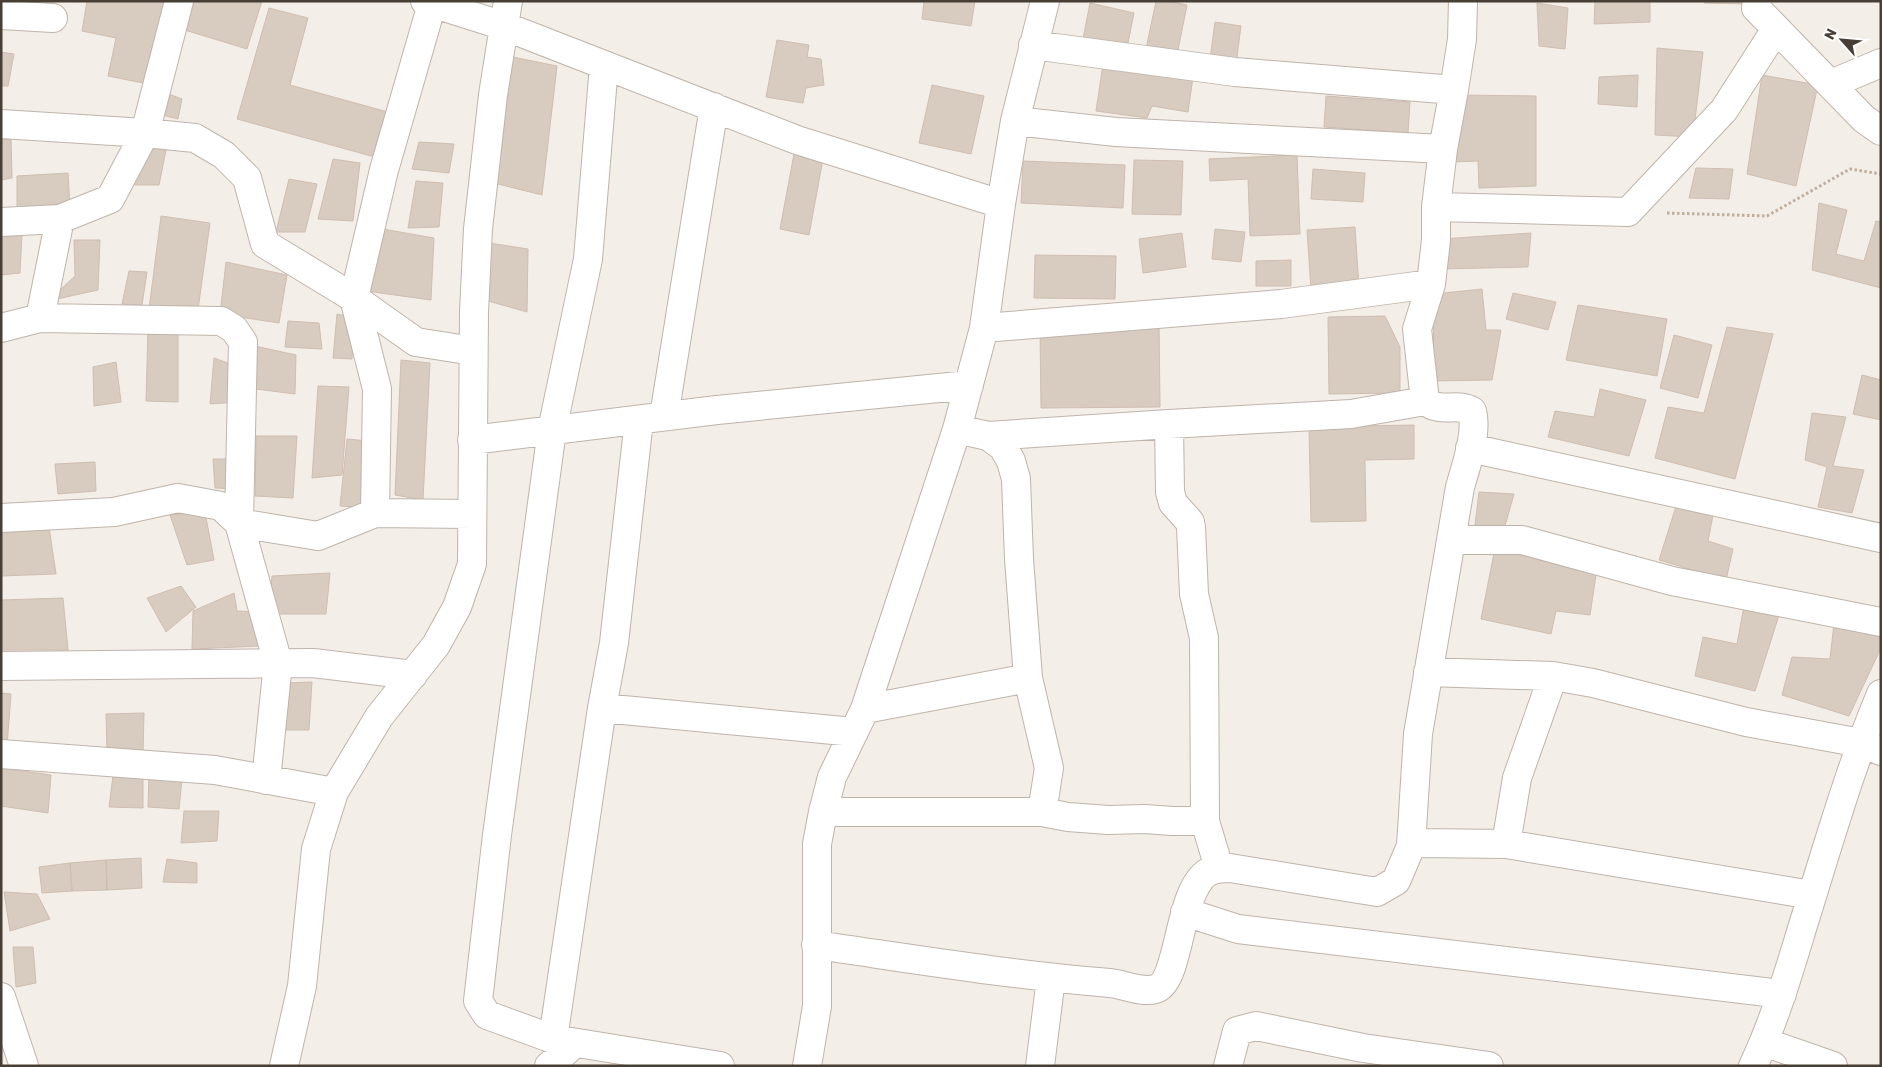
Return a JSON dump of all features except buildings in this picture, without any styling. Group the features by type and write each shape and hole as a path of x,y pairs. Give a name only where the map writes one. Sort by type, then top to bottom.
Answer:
{"street":[{"path":"1,222 60,219 110,199 145,133 178,1"},
{"path":"808,1066 816,1006 818,844 823,812 832,777 859,721 957,428 969,385 984,328 1001,204 1015,121 1045,1"},
{"path":"1425,401 1417,329 1431,284 1436,240 1436,208 1443,149 1462,39 1463,1"},
{"path":"1757,1 1756,8 1776,29 1864,119 1881,131"},
{"path":"375,513 377,389 354,298 384,170 428,2 506,14 604,65 797,140 1001,204"},
{"path":"284,1066 302,986 316,849 334,792 380,717 436,646 457,606 472,564 472,440 478,229 493,95 506,14"},
{"path":"1,15 52,18"},
{"path":"1436,208 1628,212 1724,110 1776,29"},
{"path":"1033,45 1235,72 1454,90"},
{"path":"1831,84 1881,63"},
{"path":"604,65 588,259 552,430 497,835 478,1001 487,1015 564,1041 720,1066"},
{"path":"1831,84 1881,85"},
{"path":"549,1066 564,1041 602,708 652,418 714,107"},
{"path":"1015,121 1125,132 1443,149"},
{"path":"1,124 195,138 224,155 247,178 265,244 354,298 416,342 474,351"},
{"path":"40,318 60,219"},
{"path":"984,328 1281,304 1431,284"},
{"path":"1,328 40,318 220,321 234,329 243,342 239,523 278,664 266,780"},
{"path":"472,440 652,418 969,385"},
{"path":"816,945 1051,978 1112,983 1148,990 1156,989 1165,983 1170,971 1185,912 1195,888 1202,877 1209,871 1219,868 1230,868 1377,892 1396,881 1411,846 1418,734 1460,487 1470,448 1474,416 1472,411 1466,407 1442,408 1432,406 1425,401 1352,414 988,436 957,428"},
{"path":"1168,424 1170,492 1173,503 1190,522 1194,594 1204,638 1205,821 1219,868"},
{"path":"988,436 1003,447 1011,461 1016,479 1019,559 1028,678 1049,768 1042,812"},
{"path":"1470,448 1881,538"},
{"path":"1,518 114,512 178,498 220,506 239,523 318,536 375,513 472,514"},
{"path":"1452,540 1522,540 1672,581 1881,622"},
{"path":"1,666 313,663 413,675"},
{"path":"1428,672 1553,676 1593,683 1746,722 1871,747"},
{"path":"1506,844 1517,778 1553,676"},
{"path":"602,708 859,721 1028,678"},
{"path":"1833,1066 1759,1054 1782,994 1812,895 1871,747 1881,694"},
{"path":"1,754 215,770 334,792"},
{"path":"823,812 1042,812 1068,818 1108,820 1145,818 1172,821 1205,821"},
{"path":"1411,846 1420,843 1506,844 1812,895"},
{"path":"1185,912 1238,929 1782,994"},
{"path":"1040,1066 1051,978"},
{"path":"1,997 24,1066"},
{"path":"1228,1066 1237,1030 1256,1026 1363,1048 1489,1066"}],"path":[{"path":"1628,212 1767,216 1850,169 1881,174"}]}
